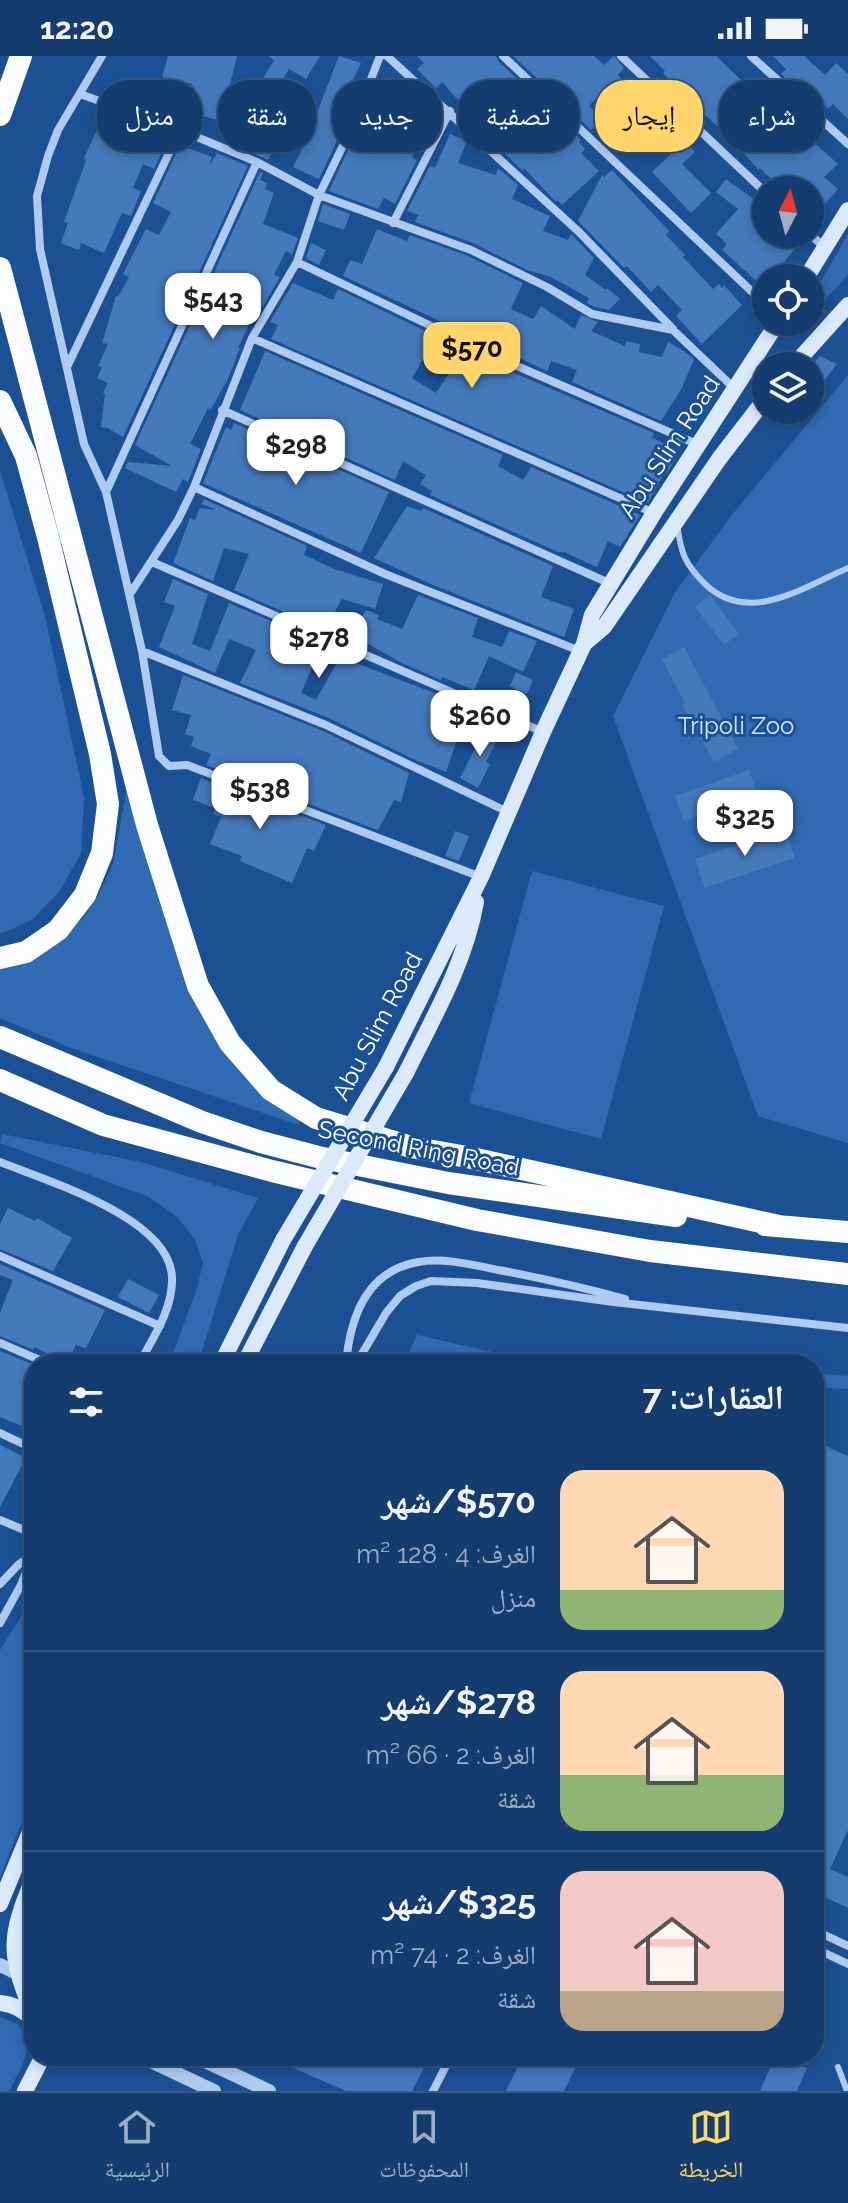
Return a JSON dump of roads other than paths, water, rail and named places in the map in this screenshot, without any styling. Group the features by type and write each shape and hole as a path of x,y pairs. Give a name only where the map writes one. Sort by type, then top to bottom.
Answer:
{"highway":[{"path":"0,115 21,56"},
{"path":"0,268 147,825 198,986 230,1043 271,1090 316,1118 411,1147 779,1226"},
{"path":"0,401 26,456 48,537 100,754 108,804 102,853 85,895 58,930 26,952 0,958"},
{"name":"Second Ring Road","path":"0,1037 202,1122 318,1157 448,1183 631,1211 848,1232"},
{"path":"0,1080 103,1125"},
{"path":"0,1097 272,1171 477,1220 650,1251 848,1274"}],"main road":[{"path":"815,264 848,210"},
{"path":"806,352 848,305"},
{"name":"Abu Slim Road","path":"226,1354 283,1240 386,1067 481,877 582,647 592,615 609,583 769,336"},
{"name":"Abu Slim Road","path":"582,647 604,627 719,459 752,416"},
{"name":"Abu Slim Road","path":"249,1354 305,1246 406,1073 455,975 472,926 481,877"},
{"path":"0,1904 24,1846"},
{"path":"24,1904 14,1932 13,1954 24,1992"},
{"path":"0,2003 24,2011"},
{"path":"25,2091 38,2066"}],"street":[{"path":"102,56 58,130 37,196 40,249 84,444 106,492 130,594 159,756 169,766 187,765 481,877"},
{"path":"130,594 178,520 194,487 252,338 297,262 319,195 354,123 380,56"},
{"path":"387,56 579,232 736,390"},
{"path":"503,56 752,292"},
{"path":"621,56 752,180"},
{"path":"751,56 848,144"},
{"path":"80,94 97,100"},
{"path":"393,223 450,111"},
{"path":"202,139 257,162 319,195 471,250 547,287 592,314 673,330"},
{"path":"67,366 169,152"},
{"path":"106,492 257,162"},
{"path":"297,262 494,356 699,445"},
{"path":"252,338 654,513"},
{"path":"222,410 609,583"},
{"path":"194,487 385,574 582,647"},
{"path":"152,562 543,732"},
{"path":"142,651 326,725 508,812"},
{"path":"0,1162 128,1217 154,1240 169,1260 172,1278 160,1326 145,1354"},
{"path":"0,1256 160,1326"},
{"path":"347,1354 354,1314 361,1302 385,1276 417,1262 450,1262 505,1271 641,1304"},
{"path":"362,1354 400,1296 431,1281 477,1283 848,1328"},
{"path":"0,1343 26,1354"},
{"path":"0,1433 24,1444"},
{"path":"0,1520 24,1530"},
{"path":"0,1584 24,1560"},
{"path":"0,1623 24,1577"},
{"path":"824,1935 844,1944 833,1957"},
{"path":"824,1953 848,1964"},
{"path":"0,1965 24,1976"},
{"path":"161,2066 214,2091"},
{"path":"215,2066 269,2091"},
{"path":"433,2091 446,2066"}],"lane":[{"path":"677,520 681,552 688,566 709,588 746,605 783,598 848,568"},
{"path":"838,2067 847,2091"}],"park label":[{"name":"Tripoli Zoo","path":"736,725"}]}
